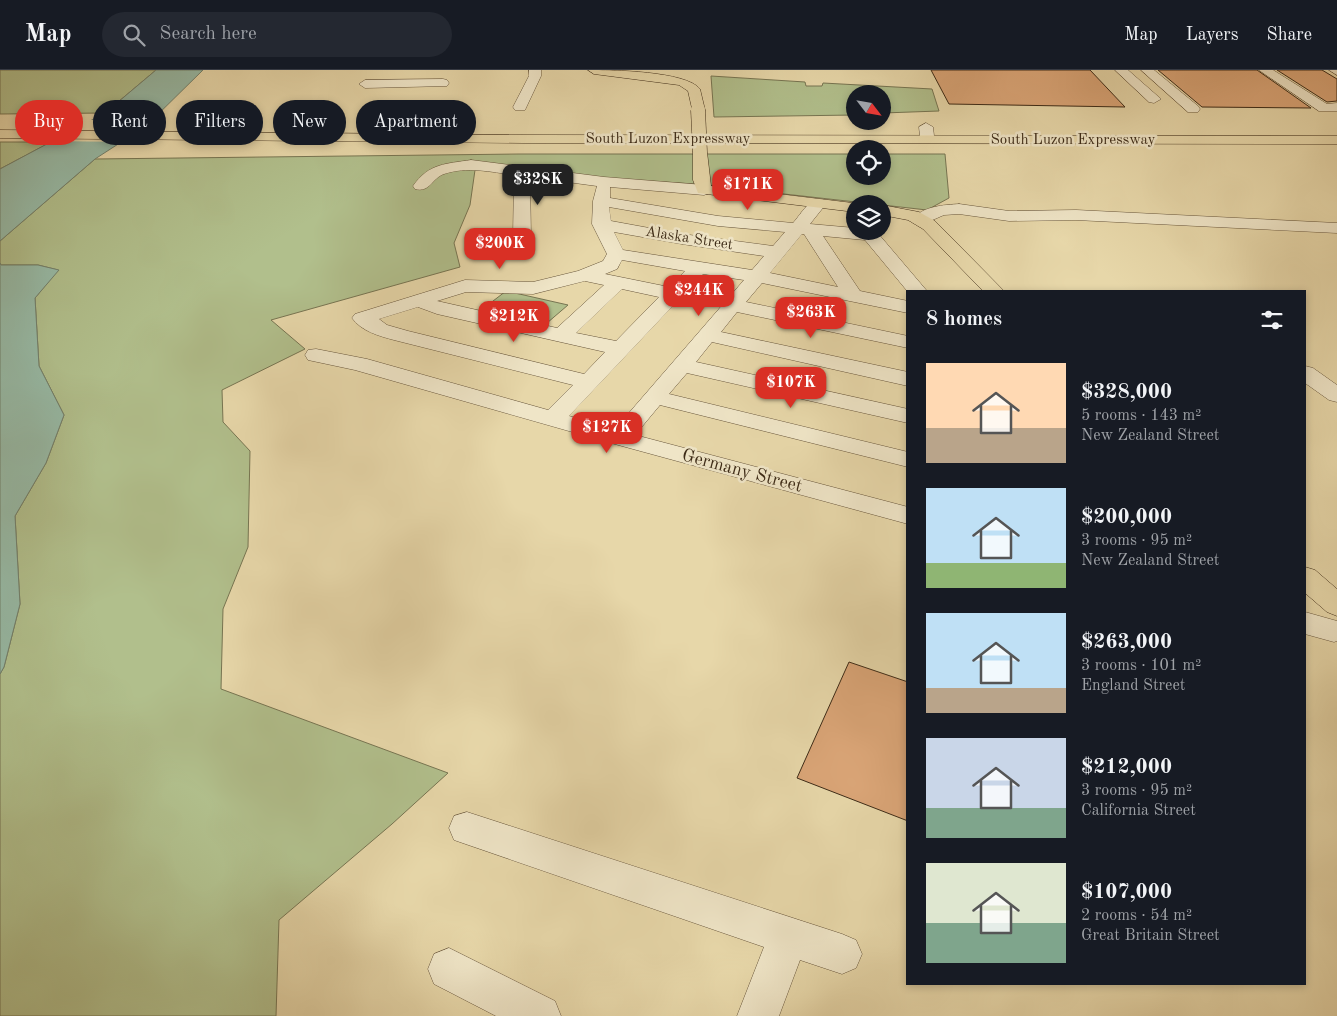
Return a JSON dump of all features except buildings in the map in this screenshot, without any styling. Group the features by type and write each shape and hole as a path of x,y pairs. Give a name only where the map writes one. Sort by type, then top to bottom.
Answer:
{"main road":[{"path":"594,70 682,82 694,89 698,110 701,180 704,190 846,206"},
{"name":"South Luzon Expressway","path":"4,129 354,132 523,139 1286,126 1337,127"},
{"name":"South Luzon Expressway","path":"925,133 1337,140"},
{"path":"891,212 913,216 929,225 993,290"},
{"path":"1306,578 1336,611"}],"street":[{"path":"404,84 414,70"},
{"path":"520,107 535,76 535,70"},
{"path":"1265,70 1324,108 1337,107"},
{"path":"1122,71 1149,71 1193,110"},
{"path":"1122,71 1152,97 1178,96"},
{"path":"365,84 443,83"},
{"path":"421,186 431,175 439,170 460,165 486,165 522,172 604,182 704,190"},
{"path":"522,172 522,239"},
{"path":"616,254 602,224 600,212 602,195 718,221 870,235 915,290"},
{"path":"620,438 777,252 803,229 818,204"},
{"path":"921,220 941,210 959,209 1009,216 1076,215 1337,228"},
{"name":"Alaska Street","path":"602,224 682,239 777,252"},
{"path":"803,229 854,297"},
{"path":"616,254 757,276 906,308"},
{"path":"589,382 401,336 380,329 362,318 465,286 533,288 585,275 610,265 616,254"},
{"path":"523,267 533,288"},
{"path":"553,419 698,268"},
{"path":"585,275 673,294"},
{"path":"562,335 618,282"},
{"path":"419,300 437,308 621,349"},
{"path":"733,304 906,342"},
{"path":"707,335 906,379"},
{"name":"Germany Street","path":"316,355 359,364 620,438 906,515"},
{"path":"682,365 906,416"},
{"path":"1306,374 1337,394"},
{"path":"654,397 906,460"},
{"path":"1306,623 1336,611"},
{"path":"466,828 842,954"},
{"path":"758,1016 788,936"},
{"path":"449,969 540,1016"}],"shaded area":[{"path":"0,70 156,70 120,100 93,100 93,113 83,113 83,100 15,100 15,114 0,114"},
{"path":"156,70 203,70 166,106 166,100 120,100"},
{"path":"711,76 805,82 806,86 822,86 823,83 859,85 846,85 846,115 714,117"},
{"path":"891,87 932,89 939,111 891,113"},
{"path":"93,119 93,145 117,145 95,159 0,241 0,169 45,145 83,145 83,125"},
{"path":"0,142 15,142 15,145 45,145 0,169"},
{"path":"519,154 846,154 846,185 891,185 891,154 945,154 949,198 927,210 891,206 891,195 846,195 846,201 695,184 475,170 470,205 454,243 460,267 271,320 305,349 222,390 223,422 250,451 248,547 223,609 221,689 448,773 392,824 279,920 276,1016 0,1016 0,674 4,667 20,604 15,516 46,463 64,415 39,366 35,298 58,270 38,265 0,265 0,241 95,159"},
{"path":"0,263 1,265 38,265 59,270 35,298 39,366 64,415 46,463 15,516 20,604 4,667 0,674"},
{"path":"506,291 568,305 547,323 484,308"}],"pier":[{"path":"93,120 93,142 83,141 83,122"}]}
